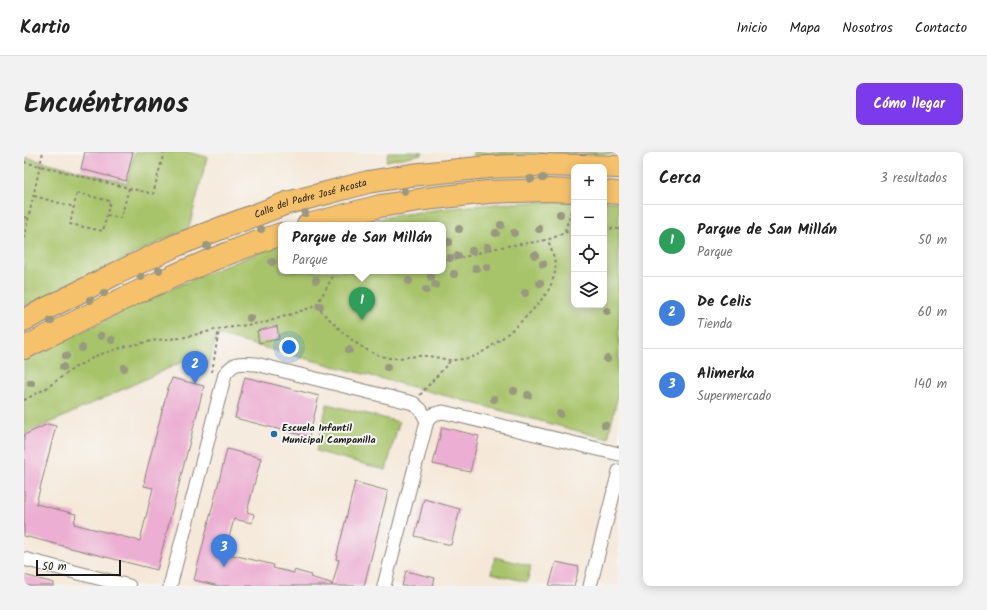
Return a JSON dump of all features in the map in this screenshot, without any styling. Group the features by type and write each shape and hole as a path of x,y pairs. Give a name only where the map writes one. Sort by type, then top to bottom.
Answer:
{"highway":[{"name":"Calle del Padre José Acosta","path":"24,320 115,274 177,245 287,203 368,182 411,174 481,168 542,165 619,167"},
{"path":"319,222 380,206 426,199 488,192 546,190 571,191"},
{"path":"607,192 619,193"},
{"path":"24,348 112,304 173,276 243,247 278,235"}],"street":[{"path":"170,586 223,380 225,374 231,366 240,363 256,364 413,403 421,410 427,421"},
{"path":"384,586 427,421 434,414 443,412 619,454"},
{"path":"590,586 619,471"},
{"path":"24,559 129,586"}],"path":[{"path":"24,238 44,152"},
{"path":"24,162 153,194 164,152"},
{"path":"107,215 121,218 129,188"},
{"path":"77,193 110,201 107,215 103,231 70,224 77,193"},
{"path":"34,196 74,207"},
{"path":"565,232 571,213"},
{"path":"24,217 28,218"},
{"path":"607,228 619,229"},
{"path":"446,261 495,248 531,244 548,240 571,231"},
{"path":"316,306 361,347 390,358 427,356 451,360 470,358 501,339 537,305 549,289 556,271 554,256 548,240"},
{"path":"24,400 45,389 74,368 98,355 157,340 181,338 267,322 316,306 334,274"},
{"path":"220,330 212,377 223,380"},
{"path":"413,403 451,360"}],"green space":[{"path":"135,152 187,152 207,157 189,228 24,307 24,157 127,183"},
{"path":"388,152 423,152 422,154 386,161"},
{"path":"473,152 619,152 619,154 472,156"},
{"path":"571,201 571,308 607,308 607,201 619,202 619,390 608,439 217,335 208,367 184,361 24,435 24,361 122,311 202,275 278,245 278,274 446,274 446,222 362,222 432,210 489,205"},
{"path":"327,404 399,422 386,470 316,451"},
{"path":"495,557 531,566 527,582 491,573"}],"building":[{"path":"85,152 133,152 126,181 81,169"},
{"path":"277,326 279,339 259,343 257,331"},
{"path":"245,377 319,396 309,437 235,418"},
{"path":"172,378 204,386 157,570 24,536 24,435 48,424 56,426 36,504 76,514 74,524 140,541 153,488 144,486 144,481 169,384"},
{"path":"442,427 479,436 470,472 433,464"},
{"path":"227,449 261,458 247,512 254,514 252,523 234,519 225,553 274,565 273,568 294,573 294,570 311,575 310,577 331,583 331,586 219,586 194,580"},
{"path":"355,482 388,491 364,586 332,586 339,560 336,559"},
{"path":"424,499 460,509 451,545 415,536"},
{"path":"556,562 579,567 574,586 549,586"},
{"path":"406,571 435,578 433,586 402,586"},
{"path":"24,575 54,583 54,586 24,586"}],"place":[{"name":"Parque de San Millán","path":"362,320"},
{"name":"De Celis","path":"195,384"},
{"name":"Escuela Infantil Municipal Campanilla","path":"274,434"},
{"name":"Alimerka","path":"224,567"}]}
